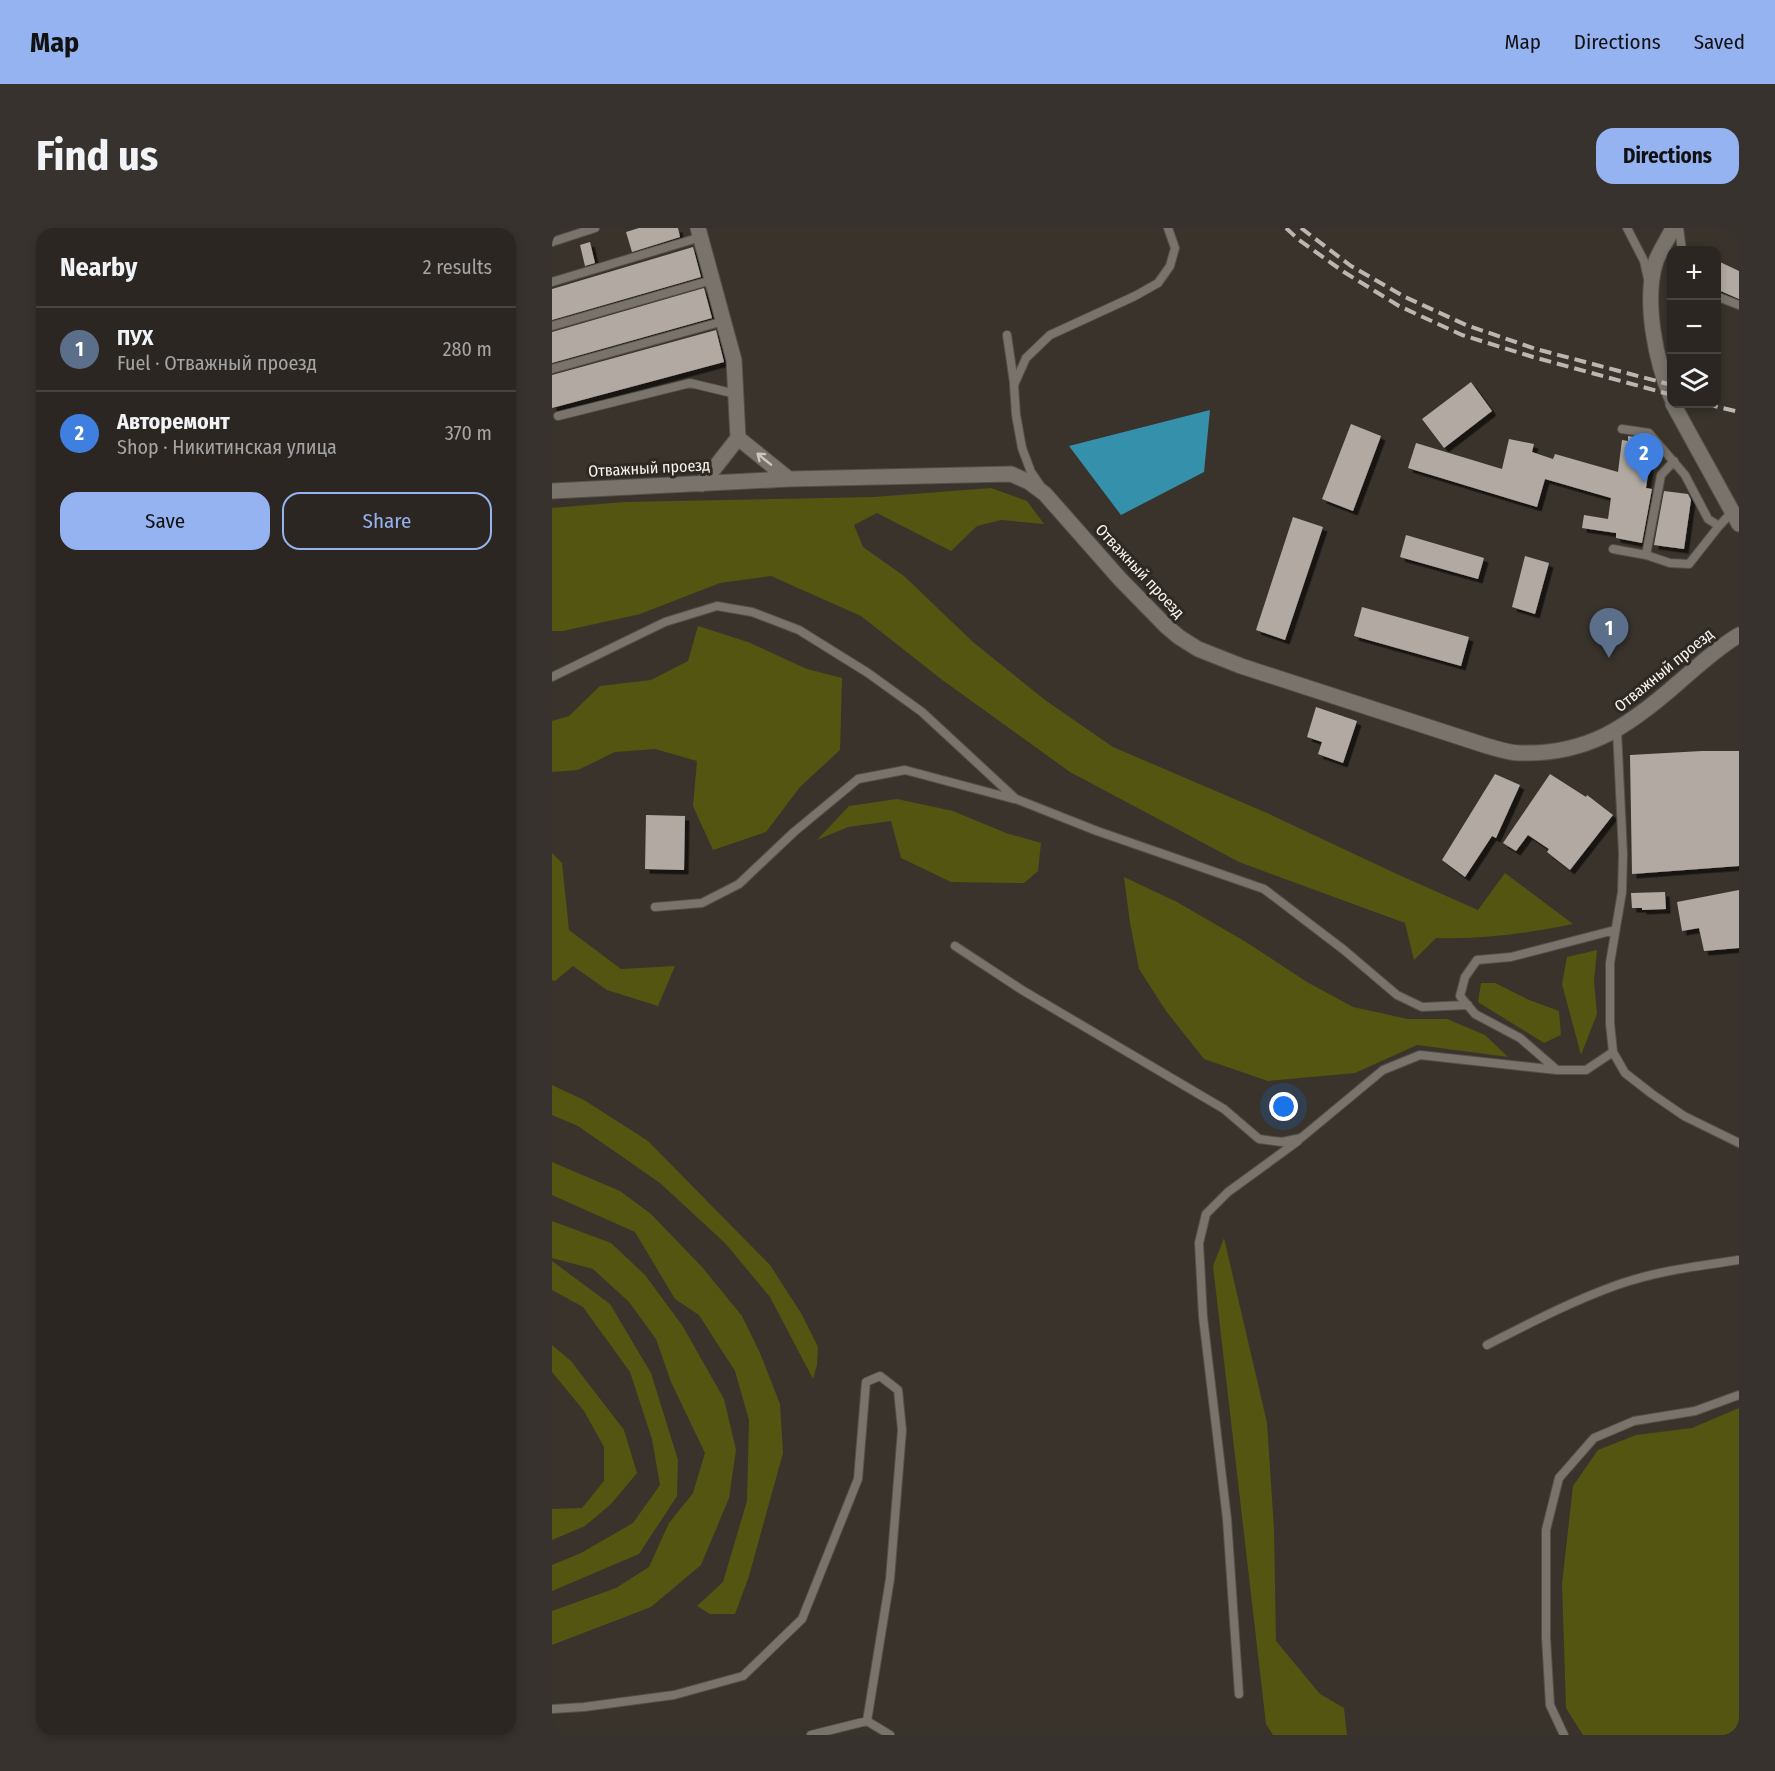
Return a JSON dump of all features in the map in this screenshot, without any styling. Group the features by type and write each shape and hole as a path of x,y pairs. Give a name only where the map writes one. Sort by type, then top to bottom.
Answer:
{"street":[{"path":"1667,388 1658,350 1651,290 1656,261 1674,228"},
{"path":"700,232 734,360 738,438 702,483"},
{"path":"1676,408 1735,518"},
{"path":"738,438 789,479"},
{"name":"Отважный проезд","path":"552,491 789,479 1011,474 1029,482 1046,494 1143,603 1179,637 1198,649 1252,670 1484,746 1517,753 1550,752 1581,747 1617,730 1655,703 1724,644 1739,635"}],"lane":[{"path":"552,242 595,228"},
{"path":"1014,385 1026,358 1050,335 1158,283 1170,266 1175,248 1168,228"},
{"path":"1628,228 1644,261 1651,290"},
{"path":"1679,228 1681,246"},
{"path":"552,282 700,232"},
{"path":"552,326 712,280"},
{"path":"1721,298 1739,305"},
{"path":"552,369 723,321"},
{"path":"1007,334 1022,448 1031,472 1046,494"},
{"path":"558,416 690,382 736,394"},
{"path":"1622,429 1650,433 1689,483 1708,519 1719,526"},
{"path":"1646,555 1661,475 1674,461"},
{"path":"1613,549 1646,555 1670,563 1689,564 1719,526 1735,518"},
{"path":"552,677 665,622 717,606 752,612 799,630 886,686 922,712 1016,799"},
{"path":"1617,730 1623,854 1622,892 1610,963 1610,1023 1613,1052 1625,1074 1652,1094 1684,1116 1739,1143"},
{"path":"655,907 702,903 739,884 794,832 858,780 905,770 1016,799 1097,831 1264,889 1344,950 1397,995 1422,1007 1468,1005"},
{"path":"1557,1070 1520,1038 1475,1014 1461,996 1465,977 1477,960 1511,957 1615,930"},
{"path":"955,946 1022,990 1224,1109 1259,1139 1282,1142 1301,1138"},
{"path":"1239,1694 1227,1520 1203,1317 1199,1243 1206,1214 1228,1192 1301,1138 1383,1070 1420,1055 1557,1070 1586,1070 1613,1052"},
{"path":"1487,1345 1560,1307 1619,1284 1692,1266 1739,1260"},
{"path":"552,1709 674,1695 743,1676 802,1620 858,1479 866,1382 880,1376 898,1390 902,1430 890,1579 867,1721"},
{"path":"1564,1735 1550,1705 1546,1637 1546,1530 1559,1478 1594,1438 1634,1421 1695,1411 1739,1395"},
{"path":"811,1735 867,1721 890,1735"}],"shaded area":[{"path":"991,488 1027,501 1044,524 1001,520 977,526 951,551 877,513 854,525 863,547 904,576 973,642 1045,700 1113,747 1267,813 1478,910 1505,873 1573,924 1505,935 1436,938 1414,960 1405,923 1239,862 1070,772 941,679 861,616 771,576 720,583 640,614 563,631 552,631 552,508 624,502 874,497"},
{"path":"698,626 748,642 807,669 842,678 840,750 800,787 766,832 713,850 693,806 697,761 655,749 615,752 578,770 552,772 552,721 569,716 600,686 651,680 688,661"},
{"path":"897,799 953,811 1006,833 1041,843 1038,871 1024,883 951,882 901,858 891,821 848,827 817,840 849,806"},
{"path":"552,853 562,863 569,930 621,969 675,966 658,1006 607,990 573,966 555,981 552,980"},
{"path":"1124,877 1177,902 1246,942 1307,982 1353,1007 1408,1019 1447,1019 1485,1035 1508,1057 1417,1045 1355,1073 1268,1081 1204,1059 1166,1011 1139,969"},
{"path":"1597,950 1594,981 1597,1014 1581,1055 1562,984 1567,957"},
{"path":"1481,983 1495,983 1529,1000 1559,1011 1561,1035 1544,1043 1478,1002"},
{"path":"552,1085 584,1100 648,1141 770,1265 801,1313 818,1347 813,1379 770,1297 725,1243 660,1183 578,1126 552,1115"},
{"path":"552,1162 620,1191 651,1214 702,1267 742,1316 760,1353 780,1404 783,1453 749,1576 735,1614 710,1614 697,1606 723,1582 747,1501 749,1420 735,1371 699,1315 675,1299 635,1232 552,1195"},
{"path":"552,1221 611,1243 645,1275 682,1325 724,1399 736,1450 729,1498 701,1565 651,1607 552,1645 552,1611 616,1588 649,1567 669,1523 693,1493 705,1453 671,1382 656,1339 629,1302 593,1269 552,1258"},
{"path":"1224,1238 1267,1423 1274,1529 1276,1641 1320,1694 1344,1708 1347,1735 1273,1735 1266,1724 1213,1266"},
{"path":"552,1261 610,1304 651,1373 678,1460 677,1496 639,1554 552,1591 552,1565 581,1553 633,1523 660,1485 652,1439 630,1372 583,1307 552,1290"},
{"path":"552,1345 571,1361 624,1430 637,1473 611,1504 585,1526 552,1540 552,1509 582,1508 604,1481 604,1447 584,1411 552,1372"},
{"path":"1739,1408 1739,1735 1583,1735 1566,1708 1562,1584 1573,1486 1598,1450 1636,1435 1692,1428"}],"water":[{"path":"1210,410 1204,472 1121,515 1069,446"}],"building":[{"path":"639,228 678,228 680,237 632,252 626,232"},
{"path":"590,242 595,263 585,266 580,245"},
{"path":"693,247 701,277 552,320 552,289"},
{"path":"1721,262 1739,271 1739,299 1721,291"},
{"path":"704,288 712,318 552,363 552,332"},
{"path":"716,330 724,362 552,408 552,375"},
{"path":"1471,382 1492,411 1444,448 1422,419"},
{"path":"1351,424 1381,436 1353,511 1322,499"},
{"path":"1628,436 1640,438 1639,444 1652,446 1646,488 1652,489 1642,543 1616,538 1616,533 1582,528 1584,515 1608,519 1611,498 1545,479 1537,507 1408,468 1416,443 1502,469 1509,439 1534,444 1532,452 1553,459 1555,454 1618,472 1622,440 1628,441"},
{"path":"1664,491 1688,494 1691,500 1684,549 1654,545"},
{"path":"1293,517 1323,527 1285,640 1256,630"},
{"path":"1406,535 1484,558 1478,579 1400,557"},
{"path":"1525,556 1549,563 1535,614 1512,607"},
{"path":"1362,607 1469,637 1461,666 1354,636"},
{"path":"1316,707 1357,721 1343,763 1318,754 1322,742 1307,737"},
{"path":"1739,751 1739,866 1632,874 1630,755"},
{"path":"1495,774 1520,785 1496,838 1492,836 1465,877 1442,860"},
{"path":"1550,774 1586,797 1587,795 1613,815 1570,870 1547,852 1549,849 1528,835 1516,851 1503,843"},
{"path":"646,815 685,816 684,870 645,869"},
{"path":"1739,890 1739,948 1704,951 1699,928 1682,931 1677,902"},
{"path":"1665,892 1666,909 1632,908 1631,893"}],"railway":[{"path":"1286,228 1344,272 1399,306 1462,335 1667,394"},
{"path":"1301,228 1351,266 1405,297 1466,325 1536,349 1667,384"},
{"path":"1721,408 1739,412"}],"place":[{"name":"Авторемонт","path":"1644,483"},
{"name":"ПУХ","path":"1609,658"}]}
